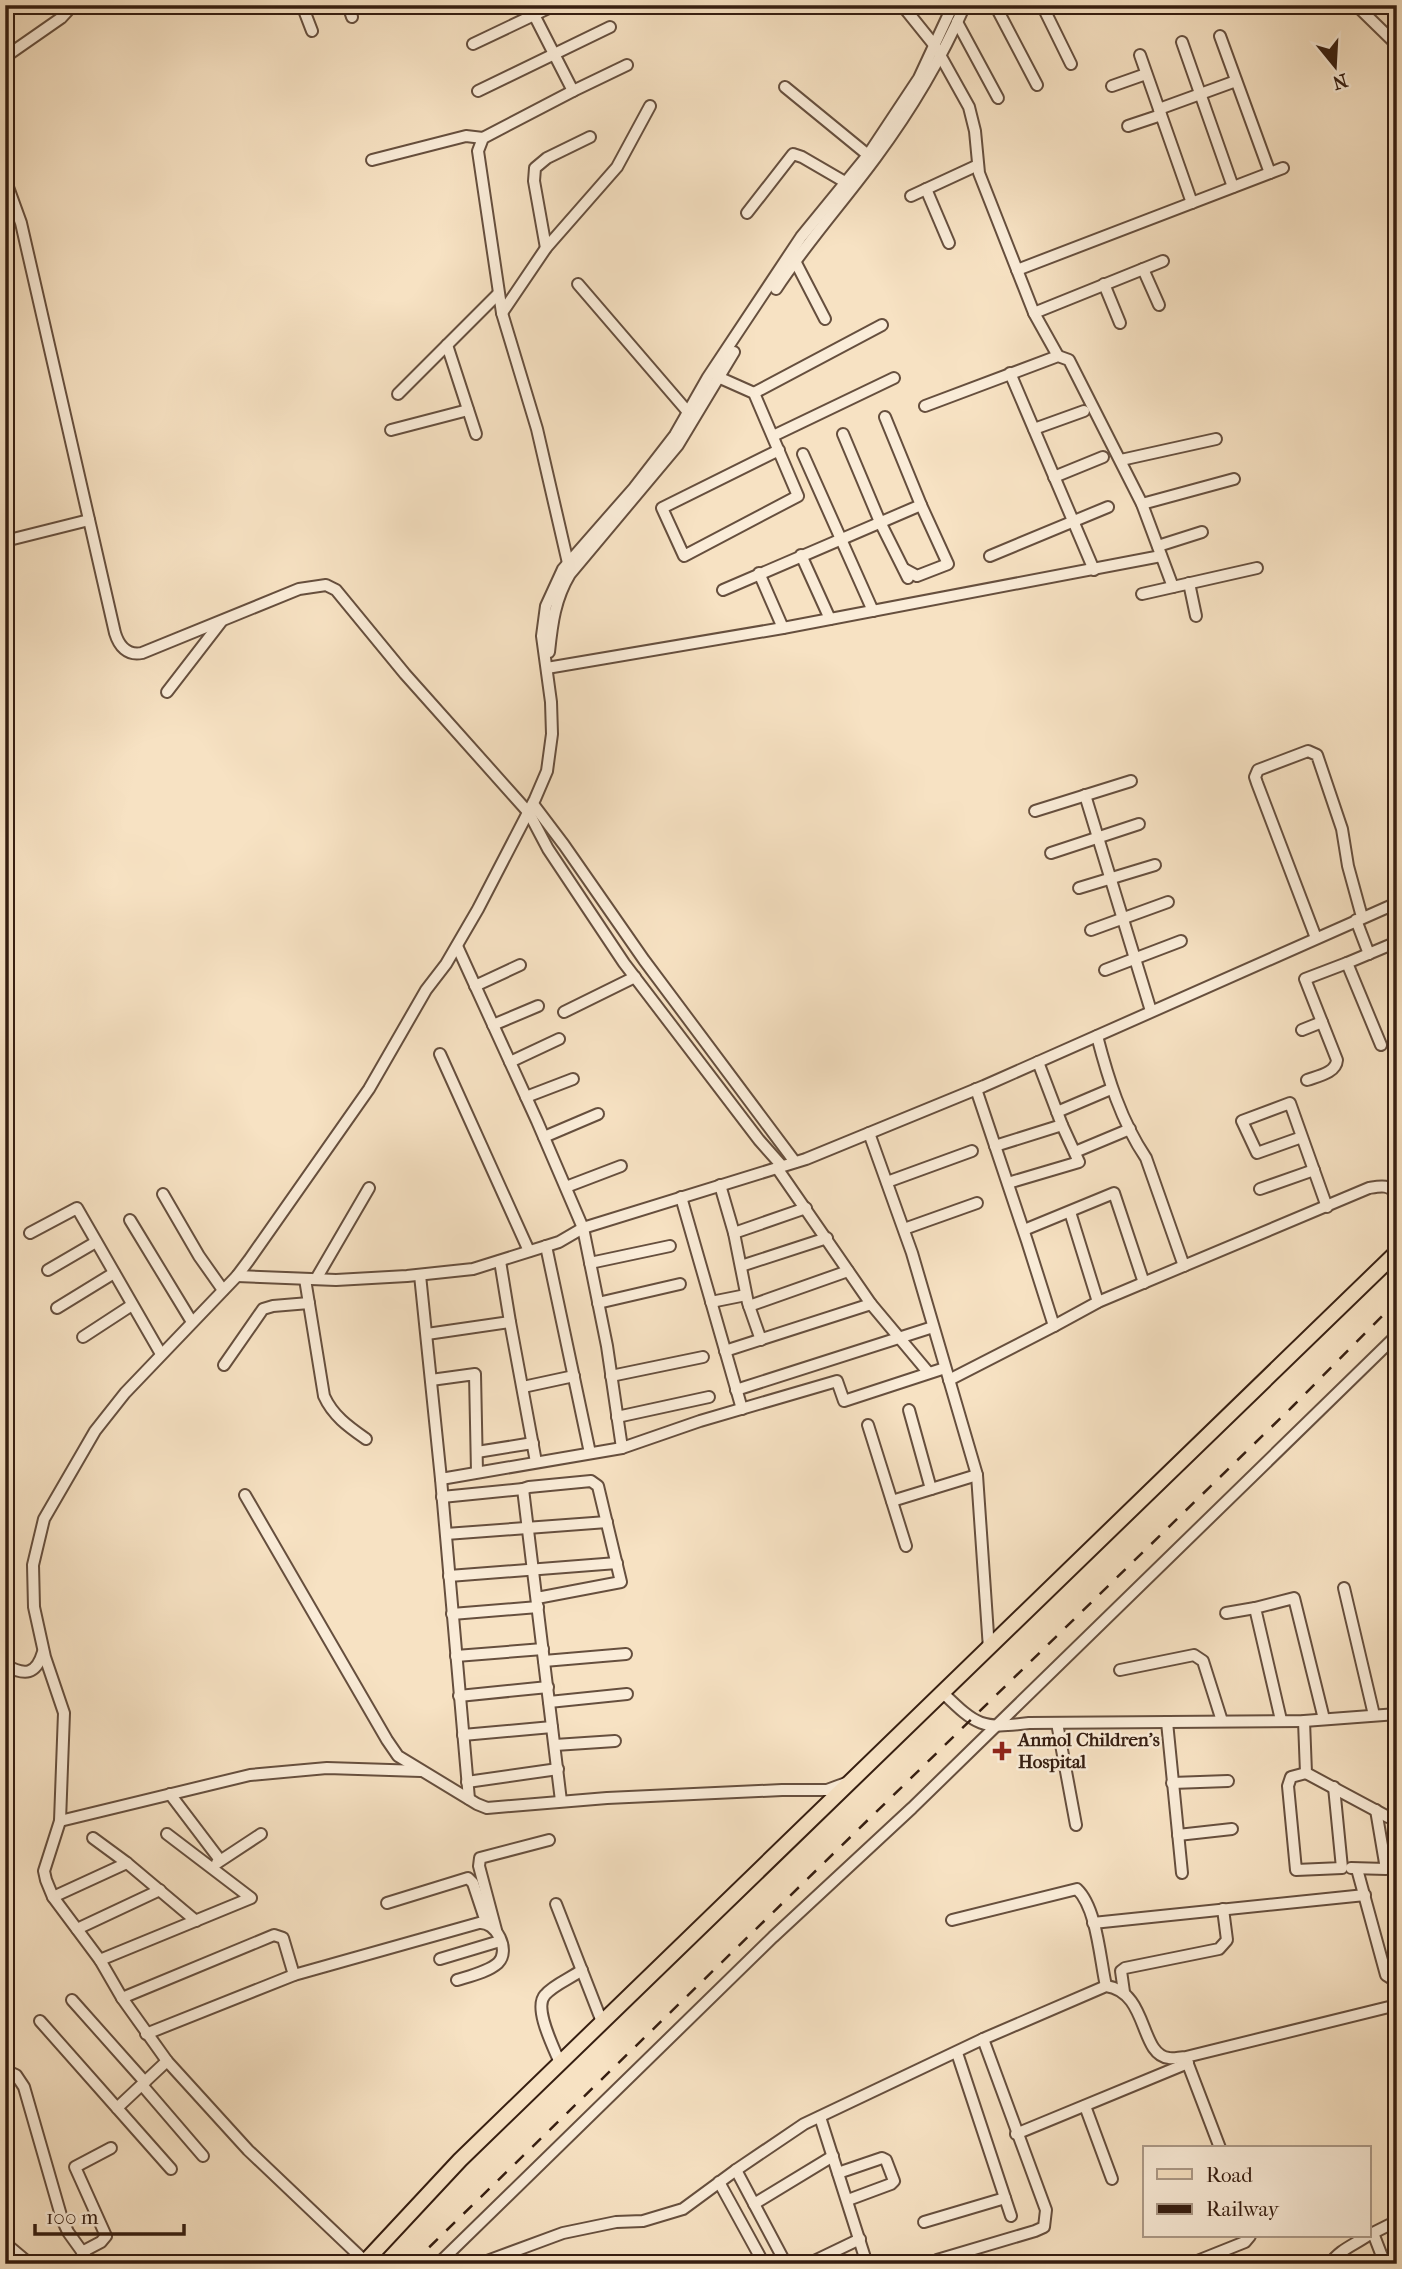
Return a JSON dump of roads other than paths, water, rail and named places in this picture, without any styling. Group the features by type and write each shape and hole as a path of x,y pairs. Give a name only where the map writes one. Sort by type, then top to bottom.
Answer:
{"main road":[{"path":"365,2263 460,2160 559,2063 1397,1252"}],"street":[{"path":"5,57 61,18 73,5"},
{"path":"302,5 312,31"},
{"path":"348,5 352,17"},
{"path":"473,44 532,10 555,5"},
{"path":"902,5 937,50 969,107 975,131 979,173 1034,313 1058,356"},
{"path":"572,565 675,435 688,412 718,377 795,261 876,157 916,99 953,5"},
{"path":"365,2263 248,2150 167,2061 122,1998 100,1960 53,1897 44,1871 60,1821 64,1713 43,1653 32,1589 33,1565 44,1520 95,1432 125,1393 237,1276 355,1111 426,990 457,946 531,809 547,771 552,734 551,702 542,636 546,606 558,579 671,454 707,388 801,237 868,155 957,22 965,5"},
{"path":"995,5 1037,85"},
{"path":"1042,5 1071,64"},
{"path":"1356,5 1397,45"},
{"path":"532,10 573,91"},
{"path":"957,22 998,98"},
{"path":"478,91 610,27"},
{"path":"1220,36 1270,173"},
{"path":"1182,41 1233,187"},
{"path":"1140,55 1192,203"},
{"path":"372,160 460,137 483,138 627,65"},
{"path":"1112,86 1146,74"},
{"path":"1128,126 1236,81"},
{"path":"785,87 868,155"},
{"path":"502,313 547,248 617,167 650,106"},
{"path":"547,248 534,181 535,168 547,158 590,137"},
{"path":"483,138 478,151 498,294 572,565"},
{"path":"747,213 793,155 802,157 845,182"},
{"path":"911,196 978,165"},
{"path":"1017,270 1283,168"},
{"path":"5,179 21,223 117,640 130,653 142,653 310,586 326,585 336,590 405,674 564,845 644,960 795,1162"},
{"path":"926,189 949,243"},
{"path":"795,261 825,319"},
{"path":"1034,313 1163,261"},
{"path":"1143,269 1158,305"},
{"path":"578,284 688,412"},
{"path":"1104,284 1120,323"},
{"path":"398,394 498,294"},
{"path":"754,393 882,325"},
{"path":"447,345 476,434"},
{"path":"925,406 1058,356 1069,360 1142,504 1173,587"},
{"path":"1010,373 1094,570"},
{"path":"718,377 754,393 779,450 798,496 684,556 663,508 779,450"},
{"path":"773,436 894,378"},
{"path":"391,430 468,410"},
{"path":"1034,429 1084,411"},
{"path":"843,434 880,522 906,574 917,576 948,564 885,418"},
{"path":"1121,460 1216,439"},
{"path":"803,454 873,611"},
{"path":"1054,477 1103,457"},
{"path":"1142,504 1234,479"},
{"path":"723,590 921,505"},
{"path":"990,556 1108,507"},
{"path":"5,541 89,520"},
{"path":"547,668 783,628 1094,570 1161,554 1202,532"},
{"path":"801,555 830,619"},
{"path":"1142,594 1257,568"},
{"path":"759,573 783,628"},
{"path":"1188,583 1196,616"},
{"path":"167,692 223,620"},
{"path":"1317,937 1255,777 1258,770 1308,751 1317,755 1342,829 1359,919 1369,954"},
{"path":"1035,811 1131,781"},
{"path":"1085,795 1151,1011"},
{"path":"531,809 548,849 635,977 780,1167 871,1304 928,1372"},
{"path":"1051,853 1139,824"},
{"path":"1079,888 1155,865"},
{"path":"1091,930 1168,902"},
{"path":"237,1276 336,1280 473,1269 500,1261 559,1242 583,1228 780,1167 869,1133 976,1089 1397,904"},
{"path":"1105,970 1181,941"},
{"path":"1307,1080 1333,1070 1337,1060 1305,979 1394,943 1397,957"},
{"path":"457,946 583,1228 622,1448"},
{"path":"1347,963 1381,1045"},
{"path":"475,986 520,965"},
{"path":"564,1012 635,977"},
{"path":"493,1025 538,1006"},
{"path":"1302,1030 1322,1023"},
{"path":"1097,1036 1111,1089 1146,1158 1184,1266"},
{"path":"510,1062 559,1039"},
{"path":"440,1054 529,1251"},
{"path":"1008,1183 1079,1162 1038,1062"},
{"path":"526,1097 572,1079"},
{"path":"976,1089 1054,1326"},
{"path":"1057,1112 1111,1089"},
{"path":"1302,1137 1257,1153 1242,1121 1290,1103 1327,1207"},
{"path":"544,1137 598,1114"},
{"path":"995,1146 1062,1125"},
{"path":"1075,1152 1130,1129"},
{"path":"869,1133 904,1229 977,1475 989,1648"},
{"path":"887,1182 972,1151"},
{"path":"566,1187 621,1166"},
{"path":"1260,1189 1314,1170"},
{"path":"720,1185 734,1233 747,1301 761,1340"},
{"path":"948,1380 1098,1302 1369,1188 1385,1185 1397,1195"},
{"path":"366,1439 341,1421 324,1396 309,1303 311,1279 369,1188"},
{"path":"1024,1230 1114,1193 1144,1283"},
{"path":"163,1194 199,1256 223,1290"},
{"path":"681,1198 742,1409"},
{"path":"904,1229 976,1203"},
{"path":"30,1233 77,1208 160,1354"},
{"path":"734,1233 806,1209"},
{"path":"1070,1212 1098,1302"},
{"path":"130,1220 191,1322"},
{"path":"741,1266 827,1238"},
{"path":"48,1270 96,1242"},
{"path":"546,1246 590,1453"},
{"path":"590,1263 670,1246"},
{"path":"500,1261 536,1462"},
{"path":"711,1302 747,1301 848,1271"},
{"path":"57,1308 114,1273"},
{"path":"421,1275 469,1799"},
{"path":"598,1303 680,1284"},
{"path":"224,1366 263,1309 309,1303"},
{"path":"725,1352 871,1304"},
{"path":"83,1337 132,1305"},
{"path":"426,1334 510,1322"},
{"path":"736,1390 933,1327"},
{"path":"439,2264 773,1937 912,1808 1397,1335"},
{"path":"611,1376 703,1357"},
{"path":"441,1479 622,1448 837,1381 844,1401 945,1368"},
{"path":"431,1380 475,1374 477,1472"},
{"path":"523,1387 574,1376"},
{"path":"617,1417 709,1396"},
{"path":"909,1410 931,1489"},
{"path":"869,1425 906,1546"},
{"path":"477,1452 533,1443"},
{"path":"892,1501 977,1475"},
{"path":"442,1497 591,1481 598,1486 621,1581 537,1603 452,1614"},
{"path":"523,1489 561,1801"},
{"path":"245,1494 398,1756 487,1808 561,1801 827,1790 853,1780"},
{"path":"446,1534 607,1522"},
{"path":"449,1576 617,1563"},
{"path":"1344,1588 1374,1714"},
{"path":"1226,1613 1294,1598 1324,1719"},
{"path":"1255,1608 1281,1720"},
{"path":"456,1656 543,1648"},
{"path":"5,1665 14,1670 35,1670 43,1653"},
{"path":"544,1661 626,1654"},
{"path":"1120,1670 1194,1655 1199,1657 1203,1661 1222,1721"},
{"path":"459,1696 548,1687"},
{"path":"943,1693 971,1719 995,1727 1029,1723 1304,1720 1397,1713"},
{"path":"549,1702 627,1694"},
{"path":"1304,1720 1306,1773"},
{"path":"1167,1722 1182,1872"},
{"path":"1057,1723 1076,1825"},
{"path":"463,1735 552,1727"},
{"path":"555,1745 615,1741"},
{"path":"60,1821 250,1775 279,1771 327,1768 424,1771"},
{"path":"467,1782 558,1769"},
{"path":"1376,1810 1386,1869 1296,1870 1288,1786 1291,1777 1306,1773 1334,1787 1376,1810 1388,1817 1397,1816"},
{"path":"1172,1783 1228,1780"},
{"path":"1334,1787 1342,1868"},
{"path":"170,1794 215,1864"},
{"path":"1178,1835 1232,1829"},
{"path":"100,1960 251,1898 215,1864 167,1834"},
{"path":"215,1864 261,1834"},
{"path":"93,1838 196,1921"},
{"path":"457,1980 490,1968 499,1962 504,1954 479,1866 480,1858 550,1840"},
{"path":"53,1897 127,1863"},
{"path":"1357,1869 1387,1975 1397,1982"},
{"path":"387,1903 468,1878 473,1883 486,1922 498,1936"},
{"path":"952,1920 1077,1889 1084,1897 1093,1923 1105,1986"},
{"path":"77,1929 160,1891"},
{"path":"1093,1923 1364,1895"},
{"path":"556,1904 603,2022"},
{"path":"1124,1992 1121,1972 1125,1968 1219,1949 1224,1945 1227,1940 1223,1909"},
{"path":"146,2034 294,1975 486,1922"},
{"path":"122,1998 274,1935 283,1938 294,1975"},
{"path":"440,1959 498,1936"},
{"path":"559,2063 541,2013 541,2003 545,1995 582,1970"},
{"path":"479,2264 563,2233 617,2222 668,2216 683,2209 804,2124 983,2039 1105,1986 1124,1992 1132,2000 1153,2048 1160,2055 1168,2059 1187,2060"},
{"path":"72,2000 203,2156"},
{"path":"1016,2134 1187,2060 1397,2005"},
{"path":"40,2021 171,2169"},
{"path":"937,2260 1044,2227 1046,2218 983,2039"},
{"path":"957,2053 1010,2216"},
{"path":"1187,2060 1219,2146"},
{"path":"117,2108 167,2061"},
{"path":"5,2070 16,2075 24,2087 62,2218 92,2264"},
{"path":"1085,2106 1112,2179"},
{"path":"820,2117 867,2264"},
{"path":"82,2252 101,2242 106,2236 75,2167 111,2148"},
{"path":"754,2204 833,2156"},
{"path":"838,2173 882,2158 886,2160 893,2177 891,2184 848,2200"},
{"path":"736,2170 786,2264"},
{"path":"719,2182 764,2264"},
{"path":"924,2222 1005,2198"},
{"path":"1385,2264 1370,2235 1397,2221"},
{"path":"1190,2264 1215,2259 1248,2238"},
{"path":"1331,2264 1336,2255 1365,2238"},
{"path":"808,2264 860,2239"},
{"path":"5,2248 11,2248 30,2264"}],"railway":[{"path":"412,2264 1293,1406 1397,1301"}],"place":[{"name":"Anmol Children's Hospital","path":"1002,1751"}]}
